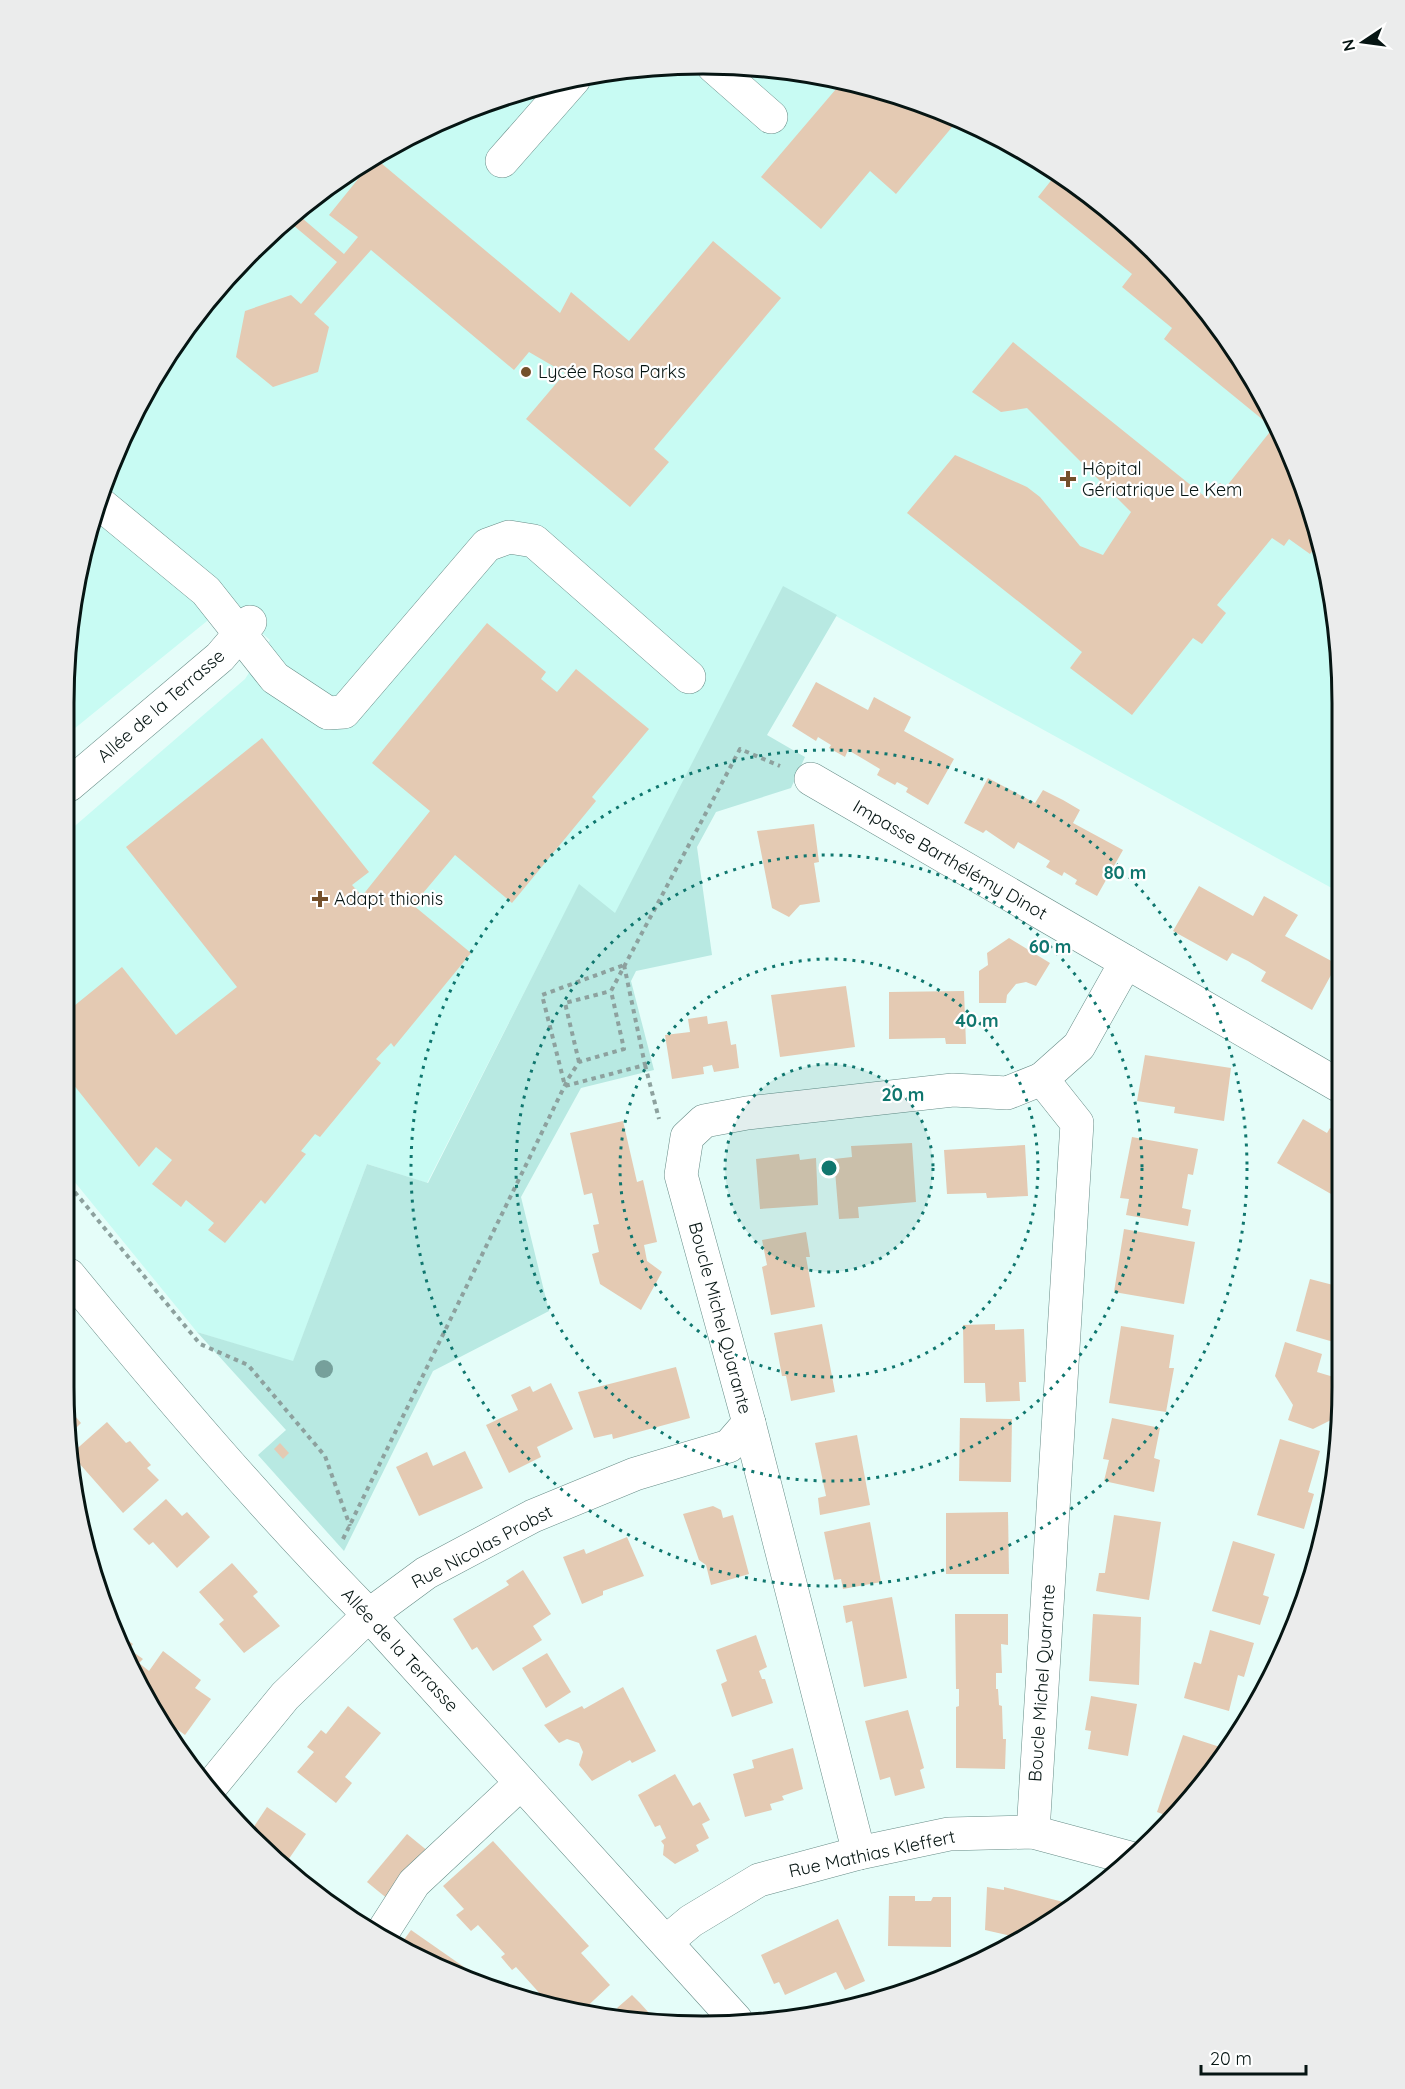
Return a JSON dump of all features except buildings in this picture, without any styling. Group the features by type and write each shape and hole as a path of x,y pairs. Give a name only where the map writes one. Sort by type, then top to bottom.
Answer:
{"street":[{"path":"723,74 771,117"},
{"path":"502,161 565,89"},
{"path":"105,508 206,591 244,629 275,678 328,713 344,712 487,545 509,537 534,541 688,677"},
{"name":"Allée de la Terrasse","path":"74,781 220,657 244,629"},
{"name":"Impasse Barthélémy Dinot","path":"811,779 1332,1082"},
{"name":"Boucle Michel Quarante","path":"859,1853 749,1423 681,1175 687,1137 704,1121 747,1113 953,1090 1007,1093 1042,1079 1079,1046 1126,962"},
{"name":"Boucle Michel Quarante","path":"1033,1832 1077,1123 1042,1079"},
{"name":"Allée de la Terrasse","path":"74,1281 160,1386 731,2015"},
{"name":"Rue Nicolas Probst","path":"214,1782 285,1695 369,1615 426,1573 533,1516 635,1474 729,1446 749,1423"},
{"path":"385,1929 414,1883 521,1783"},
{"name":"Rue Mathias Kleffert","path":"666,1942 691,1921 759,1880 859,1853 949,1834 1033,1832 1121,1856"}],"path":[{"path":"579,1062 624,1049 611,991 740,749 811,779"},
{"path":"565,1086 542,995 624,965"},
{"path":"565,1086 645,1065 624,965"},
{"path":"341,1542 565,1086 579,1062 565,1003 611,991"},
{"path":"74,1191 200,1344 248,1365 325,1456 350,1526"}],"shaded area":[{"path":"661,75 744,75 785,79 865,95 943,121 981,138 1017,158 1085,203 1147,258 1175,288 1202,320 1247,388 1267,424 1298,500 1310,540 1326,620 1332,702 1332,888 783,587 615,914 579,885 427,1183 367,1164 293,1362 197,1332 74,1181 74,827 245,679 270,640 228,604 74,729 75,661 86,580 107,500 138,424 158,388 203,320 258,258 320,203 388,158 424,138 500,107 580,86"},
{"path":"783,586 837,615 767,735 805,757 791,788 716,812 697,847 712,955 636,971 631,981 654,1070 581,1088 521,1197 549,1311 433,1371 344,1551 258,1455 286,1430 197,1332 293,1361 367,1164 428,1183 579,884 615,913"}],"place":[{"name":"Lycée Rosa Parks","path":"526,372"},
{"name":"Hôpital Gériatrique Le Kem","path":"1068,479"},
{"name":"Adapt thionis","path":"320,899"}]}
